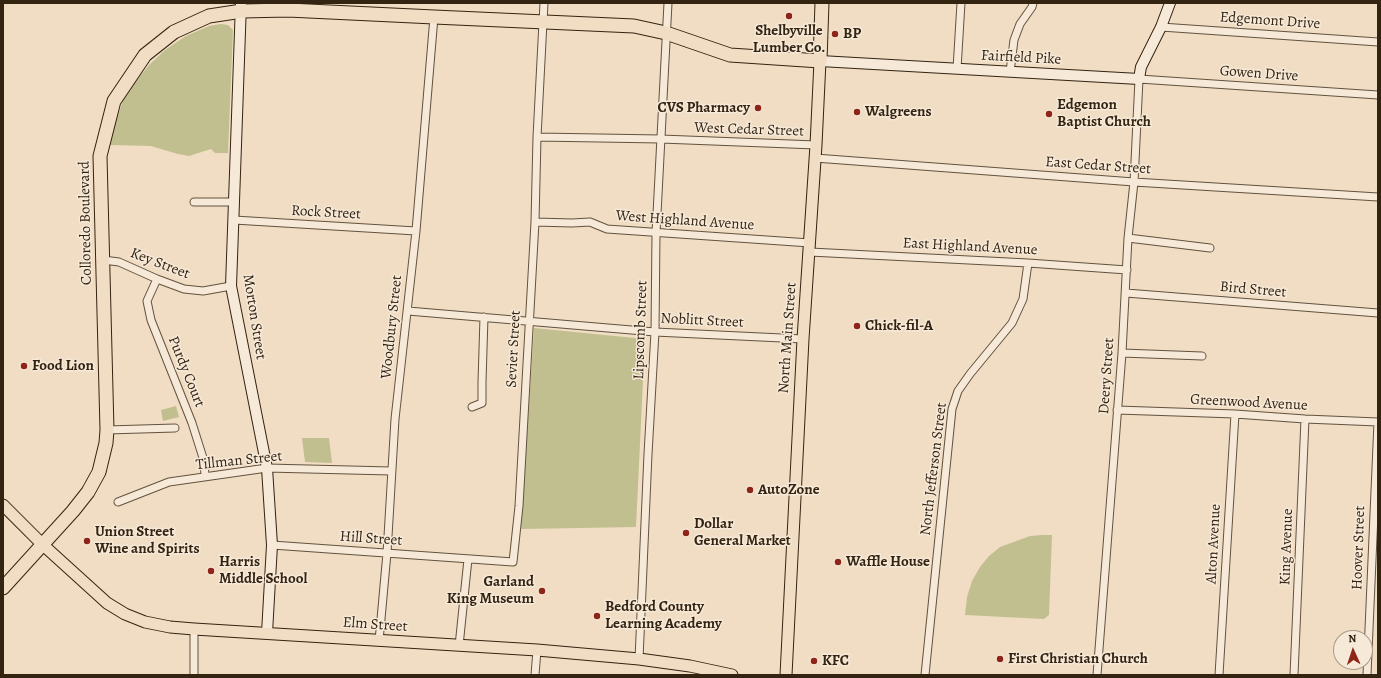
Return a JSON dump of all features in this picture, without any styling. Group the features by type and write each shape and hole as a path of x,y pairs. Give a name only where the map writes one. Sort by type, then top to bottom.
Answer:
{"highway":[{"name":"North Main Street","path":"820,61 822,3"},
{"name":"Colloredo Boulevard","path":"42,544 88,492 99,472 106,443 107,430 100,156 114,101 144,55 174,32 209,16 242,7 634,26 666,33 730,55 820,61"},
{"path":"3,576 42,544"},
{"path":"3,588 42,544"}],"main road":[{"name":"North Main Street","path":"786,675 804,339 816,158 820,61"},
{"name":"Elm Street","path":"3,505 42,544 107,603 125,614 145,622 170,627 194,629 537,650 639,659 689,670 732,675"}],"street":[{"name":"Sevier Street","path":"468,559 513,562 519,506 528,320 535,222 537,137 544,3"},
{"name":"Lipscomb Street","path":"639,659 655,332 656,233 668,3"},
{"path":"957,69 962,3"},
{"path":"1010,72 1014,40 1020,24 1032,8 1033,3"},
{"path":"1138,79 1170,3"},
{"name":"Morton Street","path":"242,7 231,286 267,468 272,546 266,634"},
{"name":"Woodbury Street","path":"379,641 387,553 395,419 416,231 434,17"},
{"name":"Edgemont Drive","path":"1161,27 1378,42"},
{"name":"Fairfield Pike","path":"820,61 1138,79"},
{"name":"Gowen Drive","path":"1138,79 1378,95"},
{"name":"Deery Street","path":"1097,675 1122,354 1128,238 1134,182 1138,79"},
{"name":"West Cedar Street","path":"537,137 661,139 816,145"},
{"name":"East Cedar Street","path":"816,158 1134,182 1378,197"},
{"path":"194,202 234,202"},
{"name":"Rock Street","path":"234,220 416,231"},
{"name":"West Highland Avenue","path":"535,222 590,222 607,229 810,247"},
{"path":"1128,238 1210,248"},
{"name":"East Highland Avenue","path":"810,247 1127,270"},
{"name":"Key Street","path":"103,260 119,262 184,289 203,291 231,286"},
{"name":"North Jefferson Street","path":"926,675 952,410 958,391 1012,323 1023,298 1028,263"},
{"name":"Purdy Court","path":"157,279 147,301 151,320 200,447 204,461 205,476"},
{"name":"Bird Street","path":"1126,293 1378,313"},
{"name":"Noblitt Street","path":"408,311 655,332 804,339"},
{"path":"472,407 482,403 484,317"},
{"path":"1122,354 1202,356"},
{"name":"Greenwood Avenue","path":"1118,410 1235,414 1305,420 1378,422"},
{"name":"Alton Avenue","path":"1219,675 1235,414"},
{"name":"King Avenue","path":"1294,675 1305,420"},
{"name":"Hoover Street","path":"1367,675 1374,582 1378,422"},
{"path":"107,430 175,428"},
{"name":"Tillman Street","path":"118,502 170,482 267,468 391,472"},
{"name":"Hill Street","path":"272,546 468,559"},
{"path":"459,646 468,559"},
{"path":"194,629 194,675"},
{"path":"535,675 537,650"}],"shaded area":[{"path":"221,24 228,25 233,30 228,153 215,153 211,149 189,156 151,146 110,145 111,135 123,101 135,82 150,64 165,50 186,36 209,26"},
{"path":"534,328 645,339 636,527 521,529"},
{"path":"176,406 179,417 163,421 161,410"},
{"path":"302,438 329,438 332,463 305,462"},
{"path":"1052,535 1049,615 1044,619 965,615 967,597 972,581 980,567 989,556 1000,547 1030,536"}],"place":[{"name":"Shelbyville Lumber Co.","path":"789,16"},
{"name":"BP","path":"835,34"},
{"name":"CVS Pharmacy","path":"758,108"},
{"name":"Walgreens","path":"857,112"},
{"name":"Edgemon Baptist Church","path":"1049,114"},
{"name":"Chick-fil-A","path":"857,326"},
{"name":"Food Lion","path":"24,366"},
{"name":"AutoZone","path":"750,490"},
{"name":"Dollar General Market","path":"686,533"},
{"name":"Union Street Wine and Spirits","path":"87,541"},
{"name":"Waffle House","path":"838,562"},
{"name":"Harris Middle School","path":"211,571"},
{"name":"Garland King Museum","path":"542,591"},
{"name":"Bedford County Learning Academy","path":"597,616"},
{"name":"First Christian Church","path":"1000,659"},
{"name":"KFC","path":"814,661"}]}
